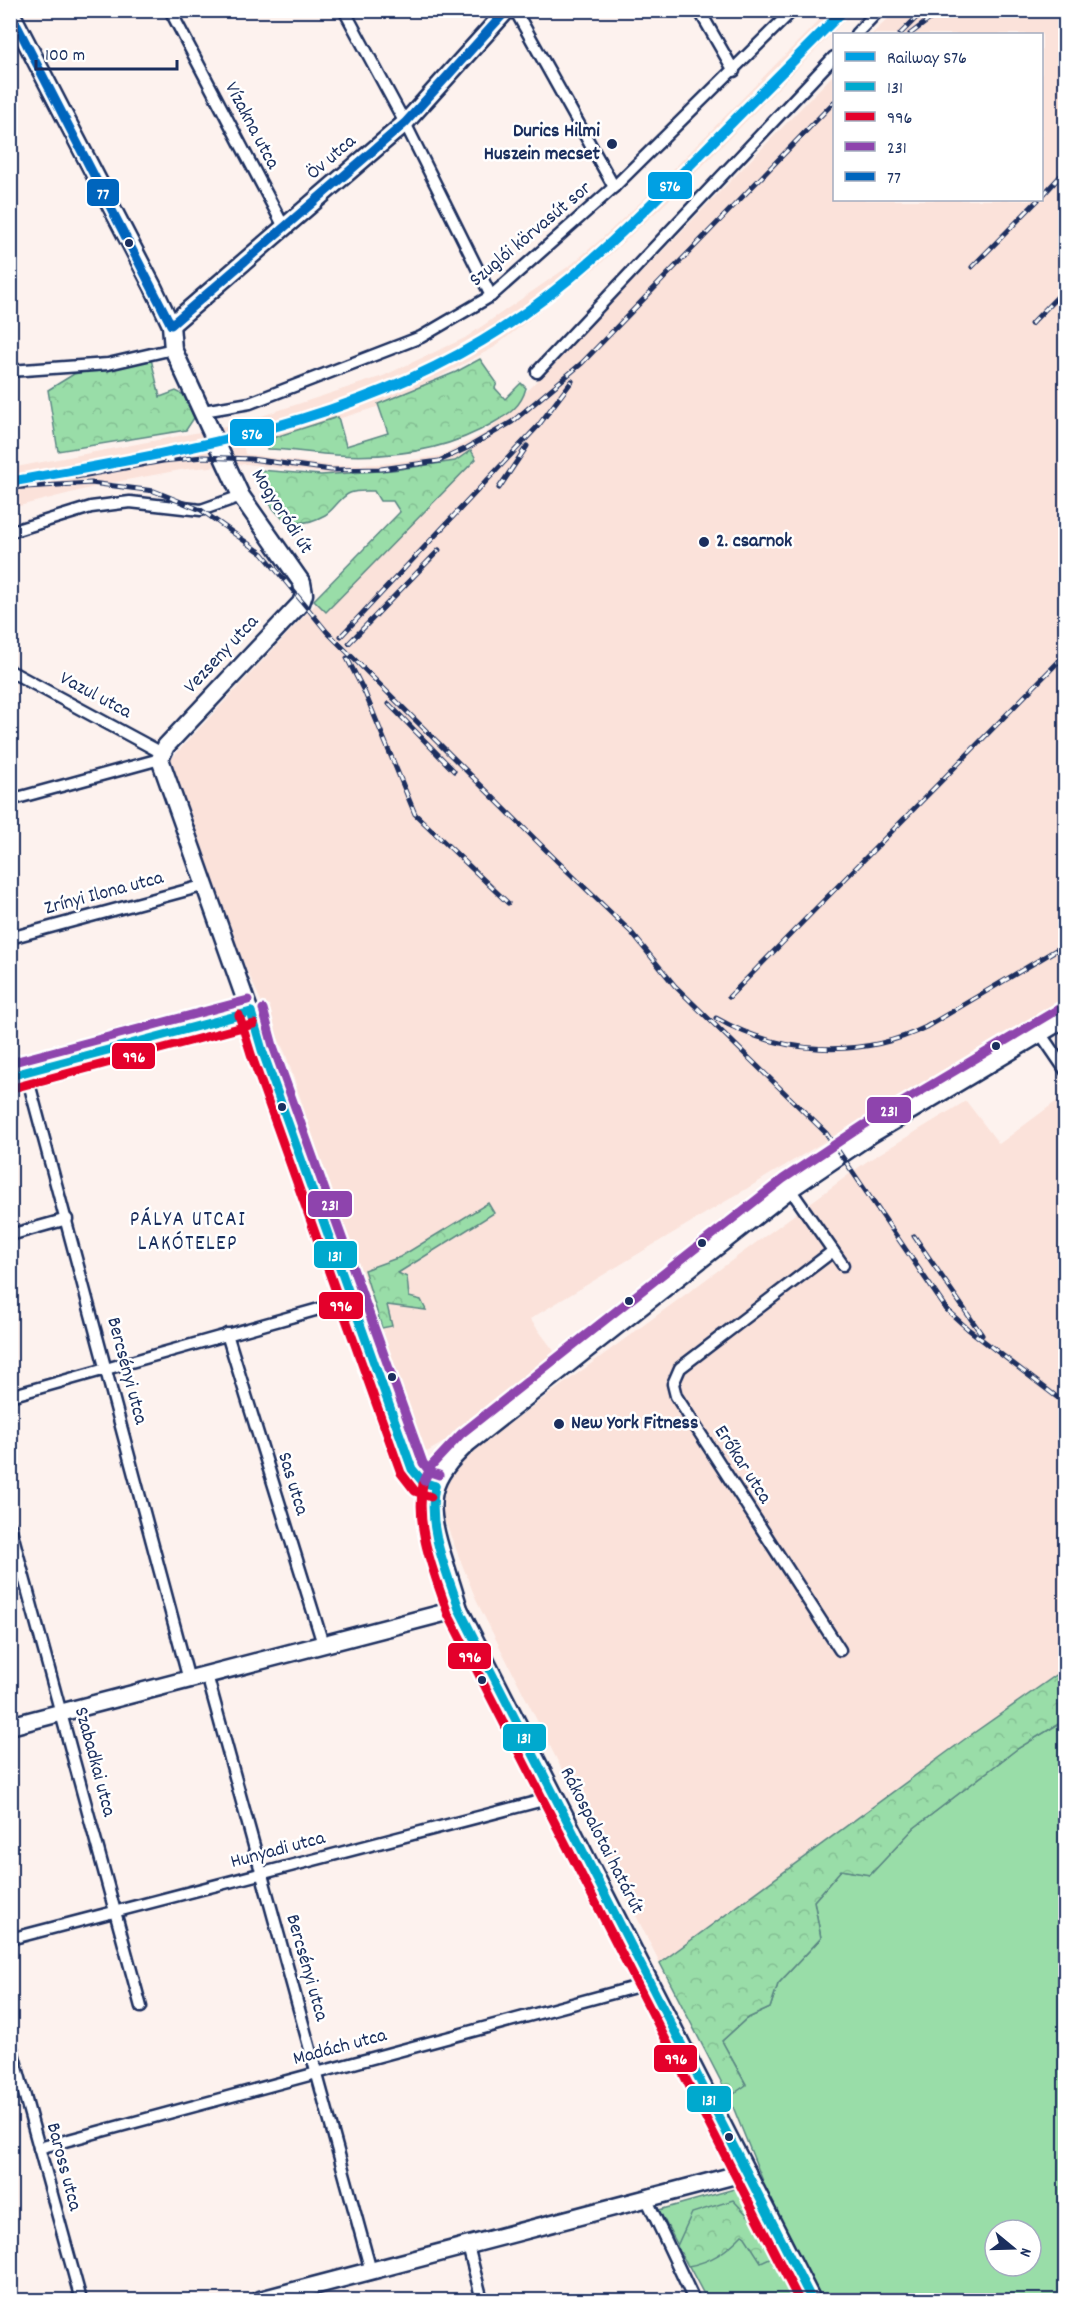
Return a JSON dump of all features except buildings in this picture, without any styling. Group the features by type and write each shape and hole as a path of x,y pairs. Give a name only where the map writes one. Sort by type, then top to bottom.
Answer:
{"street":[{"name":"Mogyoródi út","path":"10,10 171,326 173,349 241,496 302,583"},
{"name":"Vízakna utca","path":"170,10 284,227"},
{"path":"344,10 405,123 491,296"},
{"name":"Öv utca","path":"171,326 405,123 507,10"},
{"path":"515,10 614,187"},
{"path":"699,10 734,71"},
{"name":"Szuglói körvasút sor","path":"203,411 250,403 421,337 491,296 614,187 734,71 793,10"},
{"path":"857,33 879,10"},
{"path":"537,372 833,58"},
{"path":"10,371 108,364 173,349"},
{"path":"10,532 91,507 136,502 201,510 241,496"},
{"name":"Vezseny utca","path":"161,756 301,603 304,594 302,583"},
{"name":"Vazul utca","path":"10,671 161,756"},
{"path":"10,800 161,756 251,1012 262,1050 412,1469 423,1482 435,1486 442,1472 468,1443 790,1189 870,1135 1065,1018"},
{"name":"Zrínyi Ilona utca","path":"10,938 206,885"},
{"path":"18,1074 251,1012"},
{"path":"1040,1033 1065,1071"},
{"name":"Bercsényi utca","path":"18,1074 67,1220 189,1680"},
{"path":"790,1189 843,1265"},
{"path":"10,1235 67,1220"},
{"name":"Erőkar utca","path":"833,1251 680,1368 673,1384 676,1396 840,1650"},
{"path":"10,1396 351,1300"},
{"name":"Sas utca","path":"227,1334 323,1644"},
{"name":"Rákospalotai határút","path":"435,1486 431,1509 434,1525 459,1609 812,2301"},
{"name":"Szabadkai utca","path":"10,1526 141,2007"},
{"path":"10,1726 459,1609"},
{"name":"Bercsényi utca","path":"207,1675 371,2271"},
{"name":"Hunyadi utca","path":"10,1939 555,1797"},
{"name":"Madách utca","path":"39,2148 650,1983"},
{"name":"Baross utca","path":"11,2046 81,2301"},
{"path":"260,2301 747,2172"},
{"path":"646,2198 694,2301"},
{"path":"468,2246 482,2301"}],"shaded area":[{"path":"828,11 854,11 667,202 600,264 493,348 393,402 244,448 245,454 332,466 382,464 440,456 487,432 833,75 833,201 1043,201 1043,33 873,33 896,11 1065,11 1065,997 530,1319 557,1355 448,1440 423,1454 418,1452 286,1055 232,938 170,760 308,612 462,457 438,466 380,474 330,474 247,464 186,469 110,483 11,508 11,468 231,426 383,376 465,338 572,264 646,197"},
{"path":"1065,1095 1065,1669 965,1739 660,1963 477,1602 440,1509 443,1493 455,1469 476,1448 866,1162 966,1101 999,1144"}],"green space":[{"path":"151,359 160,397 176,391 184,395 194,418 186,430 58,451 48,390 74,374"},
{"path":"480,359 497,383 495,388 505,399 521,383 526,388 514,409 475,433 436,447 397,454 356,456 267,449 266,440 338,417 346,446 388,433 378,404 456,372"},
{"path":"471,450 476,459 326,612 314,600 400,512 393,501 380,501 374,491 358,491 346,495 328,513 311,521 288,520 279,515 266,496 260,470 321,475 393,470 455,461"},
{"path":"488,1203 494,1213 398,1273 407,1277 409,1297 421,1300 426,1310 387,1305 392,1326 382,1328 364,1270 400,1257"},
{"path":"1065,1669 1065,1720 1017,1749 914,1828 870,1875 841,1870 814,1901 821,1938 778,1984 770,2008 746,2019 722,2041 746,2085 729,2097 660,1963 965,1739"},
{"path":"1065,1720 1065,2300 707,2300 659,2210 763,2181 729,2097 746,2084 722,2041 746,2019 770,2008 778,1984 821,1938 814,1901 841,1870 870,1875 914,1828 1017,1749"},
{"path":"733,2200 751,2219 772,2257 761,2262 743,2234 718,2255 688,2266 677,2246 692,2213"}],"railway":[{"path":"901,33 924,10"},
{"path":"911,33 942,10"},
{"path":"76,477 163,461 203,457 251,459 331,470 381,469 439,461 467,448 512,422 582,363 833,103"},
{"path":"1043,195 1066,170"},
{"path":"972,267 1037,201"},
{"path":"1031,324 1066,288"},
{"path":"341,636 538,426 572,381"},
{"path":"499,488 527,446"},
{"path":"10,488 91,483 154,491 201,510 263,554 327,632 631,932 675,986 826,1133 947,1310 968,1329 1066,1404"},
{"path":"349,643 439,550"},
{"path":"729,997 1066,654"},
{"path":"347,658 365,693 415,814 508,903"},
{"path":"389,704 454,771"},
{"path":"716,1018 740,1030 792,1045 819,1048 874,1045 900,1038 926,1027 1066,944"},
{"path":"914,1236 982,1335"}],"rail line":[{"name":"S76","path":"10,482 193,447 312,415 370,395 427,371 482,341 540,302 594,258 669,187 844,10"}],"transit line":[{"name":"77","path":"10,12 171,325 405,123 507,10"},
{"name":"231","path":"10,1063 248,1000"},
{"name":"231","path":"424,1481 432,1465 461,1434 783,1179 864,1125 1060,1008"},
{"name":"231","path":"263,1009 273,1046 423,1463 430,1472 439,1475"},
{"name":"131","path":"251,1012 262,1050 412,1469 423,1482 435,1486"},
{"name":"131","path":"10,1076 251,1012"},
{"name":"996","path":"239,1015 401,1473 415,1491 431,1497"},
{"name":"996","path":"13,1088 254,1024"},
{"name":"996","path":"423,1484 421,1501 427,1550 448,1614 799,2300"},
{"name":"131","path":"435,1486 434,1518 439,1549 459,1609 812,2300"}],"place":[{"name":"Durics Hilmi Huszein mecset","path":"612,144"},
{"name":"2. csarnok","path":"704,542"},
{"name":"New York Fitness","path":"559,1424"}],"district":[{"name":"PÁLYA UTCAI LAKÓTELEP","path":"188,1233"}]}
